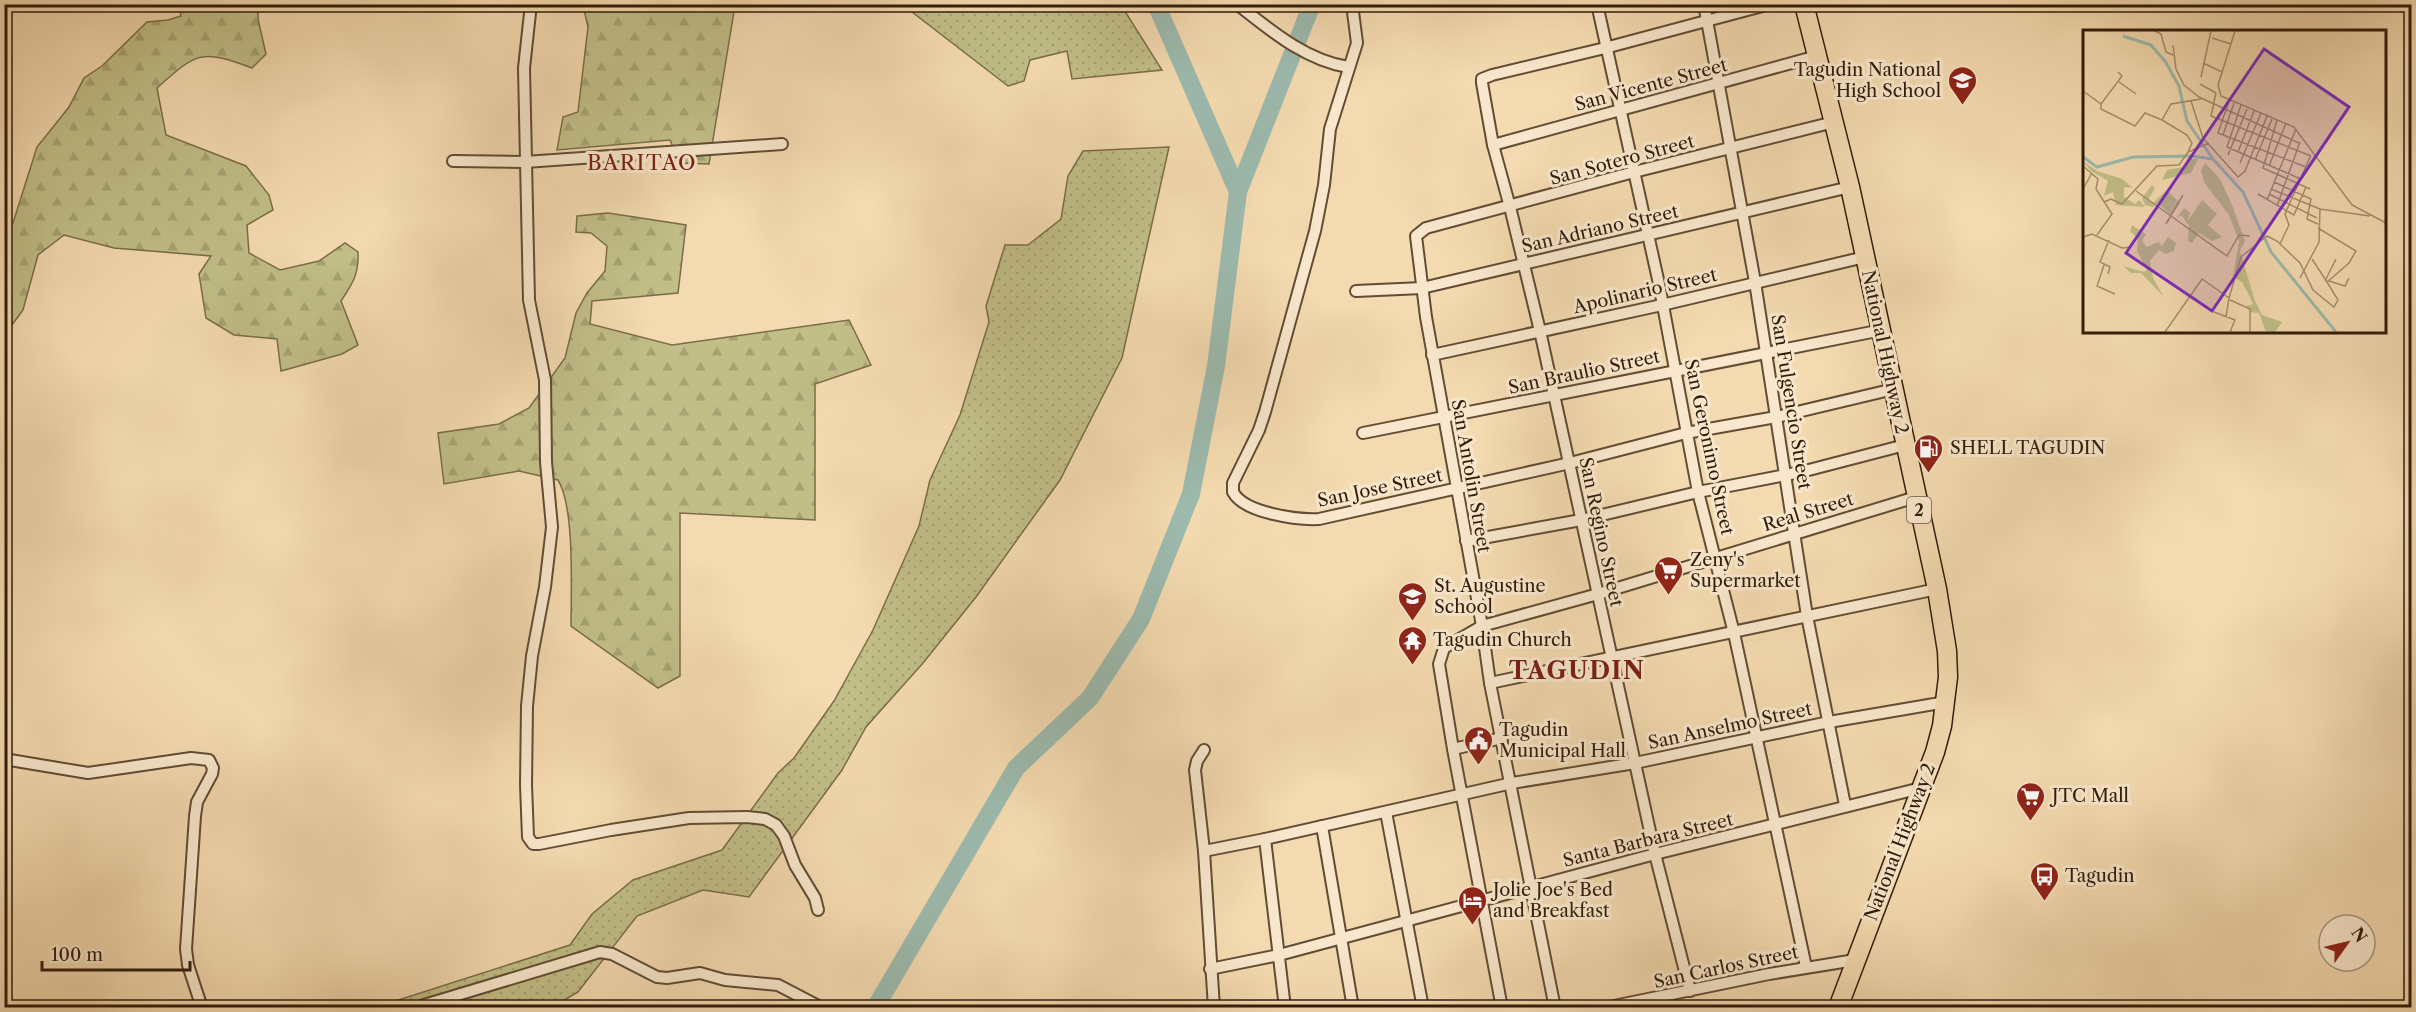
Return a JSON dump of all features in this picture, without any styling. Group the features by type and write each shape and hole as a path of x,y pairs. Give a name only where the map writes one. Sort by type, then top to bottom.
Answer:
{"highway":[{"name":"National Highway 2","path":"1804,4 1850,187 1882,330 1937,589 1947,651 1948,677 1946,702 1935,752 1838,1008"}],"street":[{"path":"531,4 524,68 529,300 545,380 546,462 552,527 545,587 532,656 527,706 528,837 533,844 539,844 689,818 765,819 776,825 784,836 795,865 814,898 818,910"},
{"path":"1237,4 1271,30 1323,62 1348,67 1356,43 1352,4"},
{"name":"San Geronimo Street","path":"1597,4 1648,234 1698,492 1734,633 1806,967"},
{"name":"San Fulgencio Street","path":"1704,4 1755,282 1808,616 1845,805"},
{"path":"1605,48 1770,4"},
{"name":"San Regino Street","path":"1605,48 1492,75 1482,80 1493,145 1540,331 1655,854 1689,991"},
{"name":"San Vicente Street","path":"1493,145 1817,56"},
{"name":"San Jose Street","path":"1348,67 1330,129 1324,185 1315,231 1265,412 1233,488 1240,501 1276,516 1300,520 1319,519 1569,463 1686,433 1776,417 1894,389"},
{"name":"San Sotero Street","path":"1418,232 1634,172 1834,122"},
{"path":"453,161 525,162 782,144"},
{"name":"San Adriano Street","path":"1356,291 1422,288 1850,187"},
{"name":"San Antolin Street","path":"1418,232 1415,240 1432,355 1482,626 1490,683 1533,887 1555,1008"},
{"name":"Apolinario Street","path":"1432,355 1662,305 1866,257"},
{"name":"San Braulio Street","path":"1363,433 1882,330"},
{"path":"1466,541 1581,520 1698,492 1786,475 1905,445"},
{"name":"Real Street","path":"1453,749 1439,664 1440,655 1452,641 1482,626 1598,594 1916,497"},
{"path":"1490,683 1937,589"},
{"name":"San Anselmo Street","path":"1204,851 1512,783 1635,763 1829,722 1946,702"},
{"path":"1502,738 1453,749 1502,1008"},
{"path":"1204,750 1197,761 1195,770 1204,851 1214,1008"},
{"path":"4,759 88,773 191,758 209,760 212,764 212,774 197,802 195,816 186,949 188,965 202,1008"},
{"name":"Santa Barbara Street","path":"1210,969 1279,955 1655,854 1845,805 1921,788"},
{"path":"1386,812 1423,1008"},
{"path":"1322,826 1353,1008"},
{"path":"1265,839 1285,1008"},
{"path":"414,1008 600,952 612,954 657,977 667,978 700,973 725,980 778,985 822,1008"},
{"name":"San Carlos Street","path":"1604,1008 1806,967 1855,960"}],"green space":[{"path":"179,5 258,5 258,19 266,54 252,68 210,56 200,57 182,67 157,88 166,135 246,166 269,195 273,210 247,225 249,253 280,270 319,261 345,243 358,252 354,278 341,301 358,345 342,354 281,371 277,339 234,335 206,318 199,274 211,256 114,248 64,235 38,255 23,310 9,329 5,330 5,235 13,223 37,147 69,107 84,78 102,66 147,22 181,16"},
{"path":"583,5 735,5 709,164 680,163 670,140 557,150 563,117 578,112 588,27"},
{"path":"903,5 1121,5 1162,70 1072,79 1067,51 1030,60 1024,81 1008,86"},
{"path":"1169,147 1122,358 1060,480 976,597 923,663 866,727 842,770 749,897 703,890 637,916 578,992 553,1007 390,1008 389,1003 570,945 592,914 633,880 722,850 778,773 794,758 834,701 873,630 919,526 930,480 960,415 989,322 986,306 1005,245 1028,245 1061,219 1068,176 1083,151"},
{"path":"608,213 686,225 678,293 592,301 590,324 672,345 849,320 871,365 815,384 815,520 680,513 680,676 658,688 571,626 570,529 567,509 558,480 519,471 444,484 438,433 499,424 529,408 565,358 576,313 587,293 605,271 607,246 591,233 576,232 577,216"}],"waterway":[{"path":"1156,4 1238,192"},
{"path":"875,1008 1016,768 1090,698 1141,619 1191,494 1216,366 1238,192 1312,4"}],"place":[{"name":"Tagudin National High School","path":"1962,106"},
{"name":"SHELL TAGUDIN","path":"1929,474"},
{"name":"Zeny's Supermarket","path":"1669,596"},
{"name":"St. Augustine School","path":"1413,622"},
{"name":"Tagudin Church","path":"1412,666"},
{"name":"Tagudin Municipal Hall","path":"1478,766"},
{"name":"JTC Mall","path":"2031,822"},
{"name":"Tagudin","path":"2044,902"},
{"name":"Jolie Joe's Bed and Breakfast","path":"1472,926"}],"district":[{"name":"BARITAO","path":"642,162"},
{"name":"TAGUDIN","path":"1577,670"}]}
